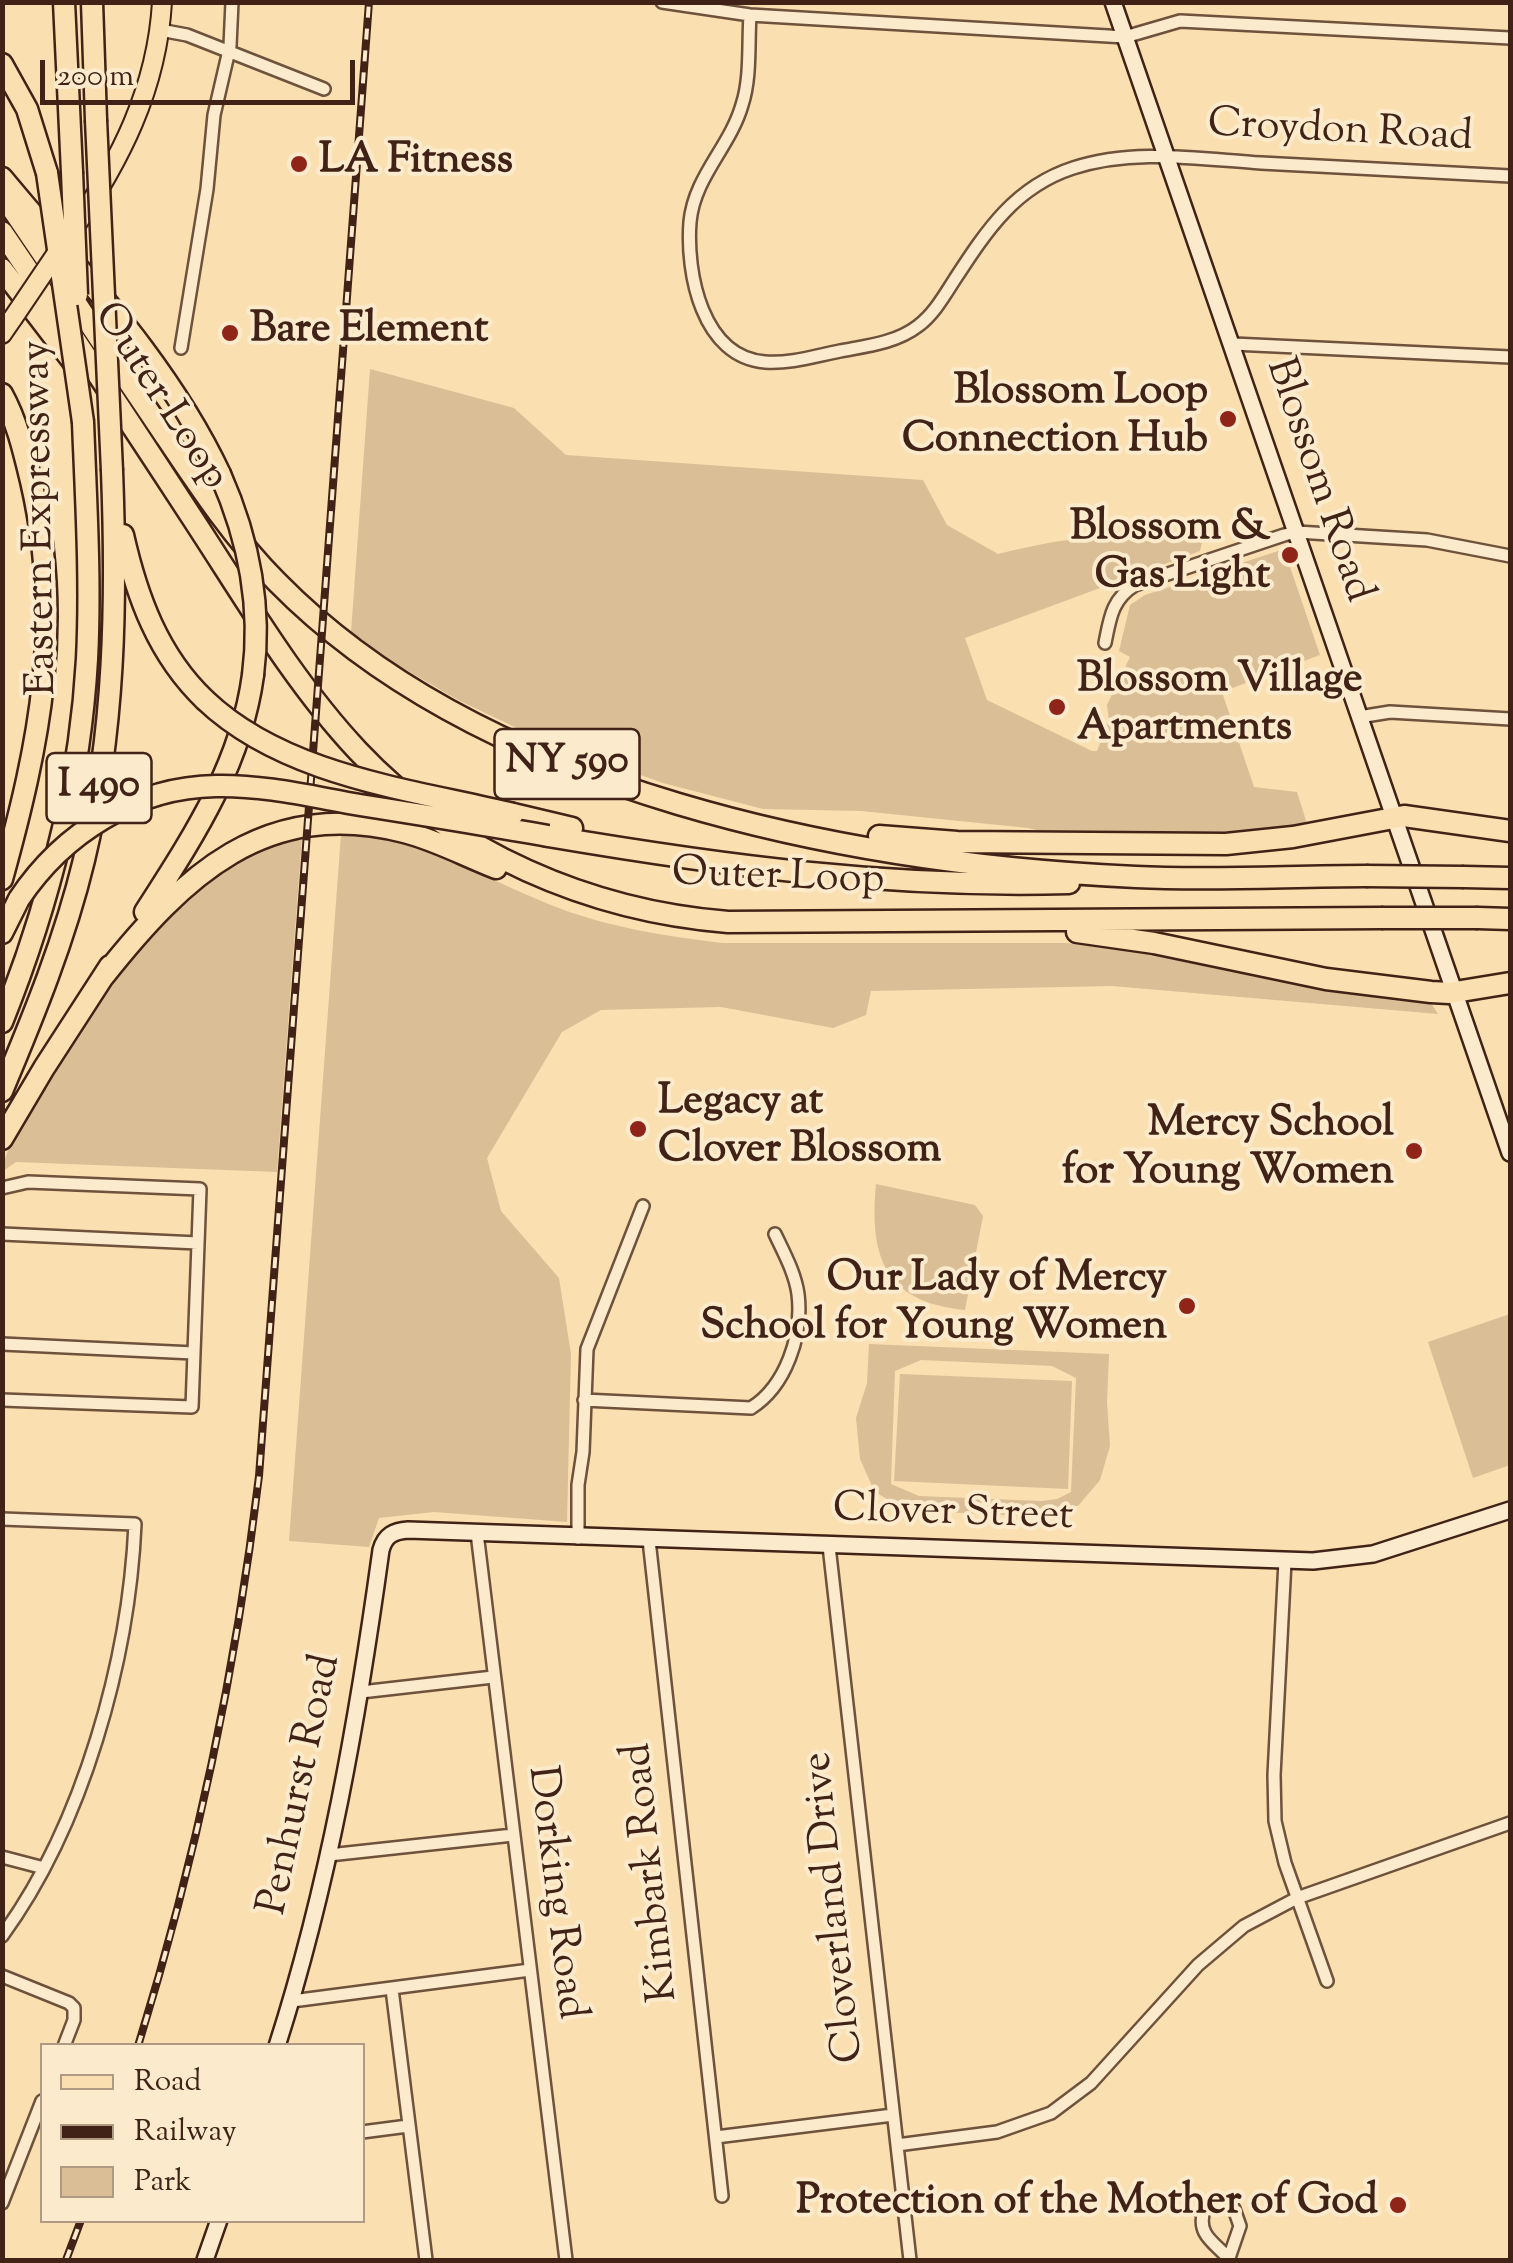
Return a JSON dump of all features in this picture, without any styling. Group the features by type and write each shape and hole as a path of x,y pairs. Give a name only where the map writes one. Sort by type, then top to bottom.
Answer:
{"highway":[{"name":"Eastern Expressway","path":"2,1022 50,882 72,788 80,731 88,597 64,2"},
{"name":"Eastern Expressway","path":"2,1091 62,936 84,861 99,788 114,636 112,471 94,2"},
{"path":"2,64 27,110 46,173 83,422"},
{"path":"2,178 155,365 192,422 220,474 240,525 250,568 256,628 253,675 240,737 218,792 2,1139"},
{"name":"Outer Loop","path":"2,194 229,527 266,571 321,623 399,679 484,726 608,780 699,808 811,836 927,857 1115,876 1510,878"},
{"name":"Outer Loop","path":"2,232 320,705 383,776 444,823 492,853 561,886 615,904 747,924 1510,919"},
{"path":"2,270 222,564"},
{"path":"2,394 34,493 45,568 47,630 38,738 2,879"},
{"path":"112,471 144,609 172,660 205,700 247,734 295,758 730,864"},
{"path":"2,933 20,899 52,858 97,822 148,798 196,787 263,789 825,877 939,884 1211,878"},
{"path":"699,808 895,838 1013,842 1238,843 1294,837 1394,817 1510,831"},
{"path":"103,977 154,916 204,868 254,841 302,827 360,824 410,834 542,885 615,904"},
{"path":"976,922 1118,937 1326,979 1454,992 1510,984"}],"main road":[{"path":"8,326 102,185 131,132 151,76 162,2"}],"street":[{"path":"181,348 207,189 214,116 229,53 232,2"},
{"path":"662,2 750,15 1125,38 1180,21 1510,38"},
{"name":"Blossom Road","path":"1113,2 1510,1153"},
{"name":"Croydon Road","path":"750,15 742,105 698,190 690,239 696,285 706,317 730,348 752,359 802,359 873,345 908,332 928,317 991,224 1026,190 1052,176 1100,160 1166,157 1510,176"},
{"path":"160,30 187,36 324,89"},
{"path":"1232,344 1510,357"},
{"path":"1105,643 1114,605 1122,593 1135,585 1297,532 1427,540 1510,556"},
{"path":"1360,717 1390,712 1510,719"},
{"path":"2,1188 28,1182 200,1188 192,1407 2,1400"},
{"path":"578,1538 588,1349 642,1206"},
{"path":"2,1234 198,1243"},
{"path":"584,1400 751,1408 765,1399 782,1375 796,1338 798,1296 790,1265 775,1234"},
{"path":"2,1344 194,1352"},
{"name":"Clover Street","path":"387,1536 408,1530 1285,1562 1373,1554 1510,1510"},
{"path":"2,1518 135,1524 131,1579 106,1704 80,1787 44,1868 2,1936"},
{"name":"Dorking Road","path":"477,1533 566,2260"},
{"name":"Penhurst Road","path":"279,2043 329,1856 361,1692 381,1550 387,1536"},
{"name":"Kimbark Road","path":"650,1540 722,2196"},
{"name":"Cloverland Drive","path":"829,1546 910,2260"},
{"path":"1285,1562 1274,1801 1280,1847 1327,1982"},
{"path":"361,1692 493,1677"},
{"path":"897,2145 997,2132 1031,2122 1063,2106 1099,2076 1219,1945 1244,1926 1297,1898 1510,1823"},
{"path":"329,1856 513,1836"},
{"path":"2,1857 44,1868"},
{"path":"292,2001 530,1970"},
{"path":"2,1976 69,2002 74,2008 74,2020 65,2043"},
{"path":"392,1989 426,2260"},
{"path":"2,2204 40,2106"},
{"path":"716,2137 893,2115"},
{"path":"365,2132 408,2126"},
{"path":"1217,2204 1234,2209 1240,2226 1230,2259 1204,2236 1200,2222 1204,2210 1217,2204"},
{"path":"205,2260 218,2223"}],"green space":[{"path":"370,369 514,408 566,455 923,480 947,525 998,554 1100,536 1203,539 1200,551 965,638 987,700 1092,751 1097,751 1109,720 1107,705 1115,688 1120,689 1123,682 1119,680 1130,657 1119,651 1130,605 1145,595 1284,549 1320,655 1222,692 1254,787 1297,792 1308,827 1276,834 1066,837 1028,828 861,811 763,809 663,783 540,739 458,700 351,632"},
{"path":"341,834 422,850 572,913 657,934 723,943 1067,943 1160,955 1311,987 1431,1003 1438,1014 1112,986 871,991 866,1015 833,1028 721,1007 601,1010 562,1032 487,1158 501,1211 559,1278 571,1354 567,1522 434,1512 379,1518 369,1547 289,1541"},
{"path":"302,837 277,1172 16,1162 3,1171 15,1137 96,1007 141,944 194,889 233,860"},
{"path":"876,1184 975,1205 983,1216 965,1310 916,1297 888,1272 876,1234"},
{"path":"1510,1314 1510,1465 1473,1478 1428,1342"},
{"path":"869,1344 1109,1354 1110,1446 1100,1480 1079,1505 1049,1517 904,1509 872,1486 860,1459 856,1418 867,1383","holes":["921,1360 1052,1366 1076,1378 1071,1492 1042,1501 919,1496 891,1484 895,1371"]},
{"path":"900,1374 1072,1381 1068,1489 894,1481"}],"railway":[{"path":"139,2043 212,1764 239,1621 259,1476 369,2"},
{"path":"66,2260 80,2223"}],"place":[{"name":"LA Fitness","path":"299,164"},
{"name":"Bare Element","path":"230,333"},
{"name":"Blossom Loop Connection Hub","path":"1228,419"},
{"name":"Blossom & Gas Light","path":"1290,555"},
{"name":"Blossom Village Apartments","path":"1057,707"},
{"name":"Legacy at Clover Blossom","path":"638,1129"},
{"name":"Mercy School for Young Women","path":"1414,1151"},
{"name":"Our Lady of Mercy School for Young Women","path":"1187,1306"},
{"name":"Protection of the Mother of God","path":"1398,2205"}]}
